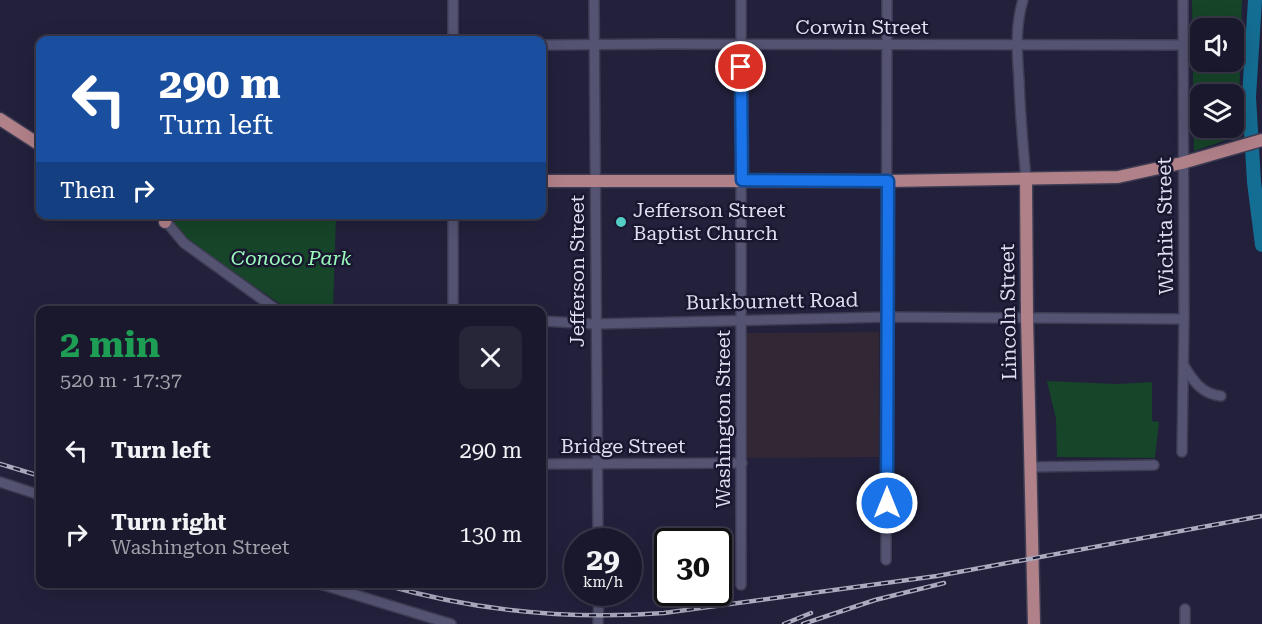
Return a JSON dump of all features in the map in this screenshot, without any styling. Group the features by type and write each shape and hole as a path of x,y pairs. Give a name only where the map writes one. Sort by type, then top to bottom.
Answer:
{"main road":[{"path":"0,119 36,142"},
{"path":"546,181 888,181 1118,177 1182,163 1262,140"},
{"name":"Lincoln Street","path":"1026,179 1034,624"}],"street":[{"path":"453,0 453,36"},
{"name":"Jefferson Street","path":"594,0 598,528"},
{"name":"Washington Street","path":"741,0 741,585"},
{"path":"886,560 887,0"},
{"name":"Lincoln Street","path":"1023,0 1017,45 1026,179"},
{"name":"Wichita Street","path":"1182,452 1184,366 1183,0"},
{"name":"Corwin Street","path":"546,45 1182,45"},
{"path":"166,219 184,243 271,306"},
{"path":"453,219 453,306"},
{"name":"Burkburnett Road","path":"546,321 595,324 886,317 1184,319"},
{"path":"1184,366 1201,389 1211,395 1221,396"},
{"name":"Bridge Street","path":"546,464 741,463"},
{"path":"1030,467 1154,465"},
{"path":"0,482 36,494"},
{"path":"333,588 451,624"},
{"path":"598,624 599,606"},
{"path":"1185,609 1185,624"}],"shaded area":[{"path":"879,332 879,457 746,458 746,333"}],"green space":[{"path":"1192,0 1242,0 1241,18 1192,18"},
{"path":"1193,72 1240,72 1240,84 1193,84"},
{"path":"1194,138 1232,138 1194,151"},
{"name":"Conoco Park","path":"171,219 336,219 333,306 283,306 179,234"},
{"path":"1047,381 1117,384 1152,382 1152,421 1159,422 1155,458 1057,457 1056,419"}],"waterway":[{"path":"1255,0 1249,97 1254,182 1262,245"}],"railway":[{"path":"0,464 36,475"},
{"path":"398,588 452,601 522,611 593,615 664,613 937,576 1262,516"},
{"path":"803,624 875,600 944,583"},
{"path":"784,624 811,613"}],"place":[{"name":"Jefferson Street Baptist Church","path":"621,222"}],"route":[{"path":"741,67 742,180 888,181 887,503"}]}
